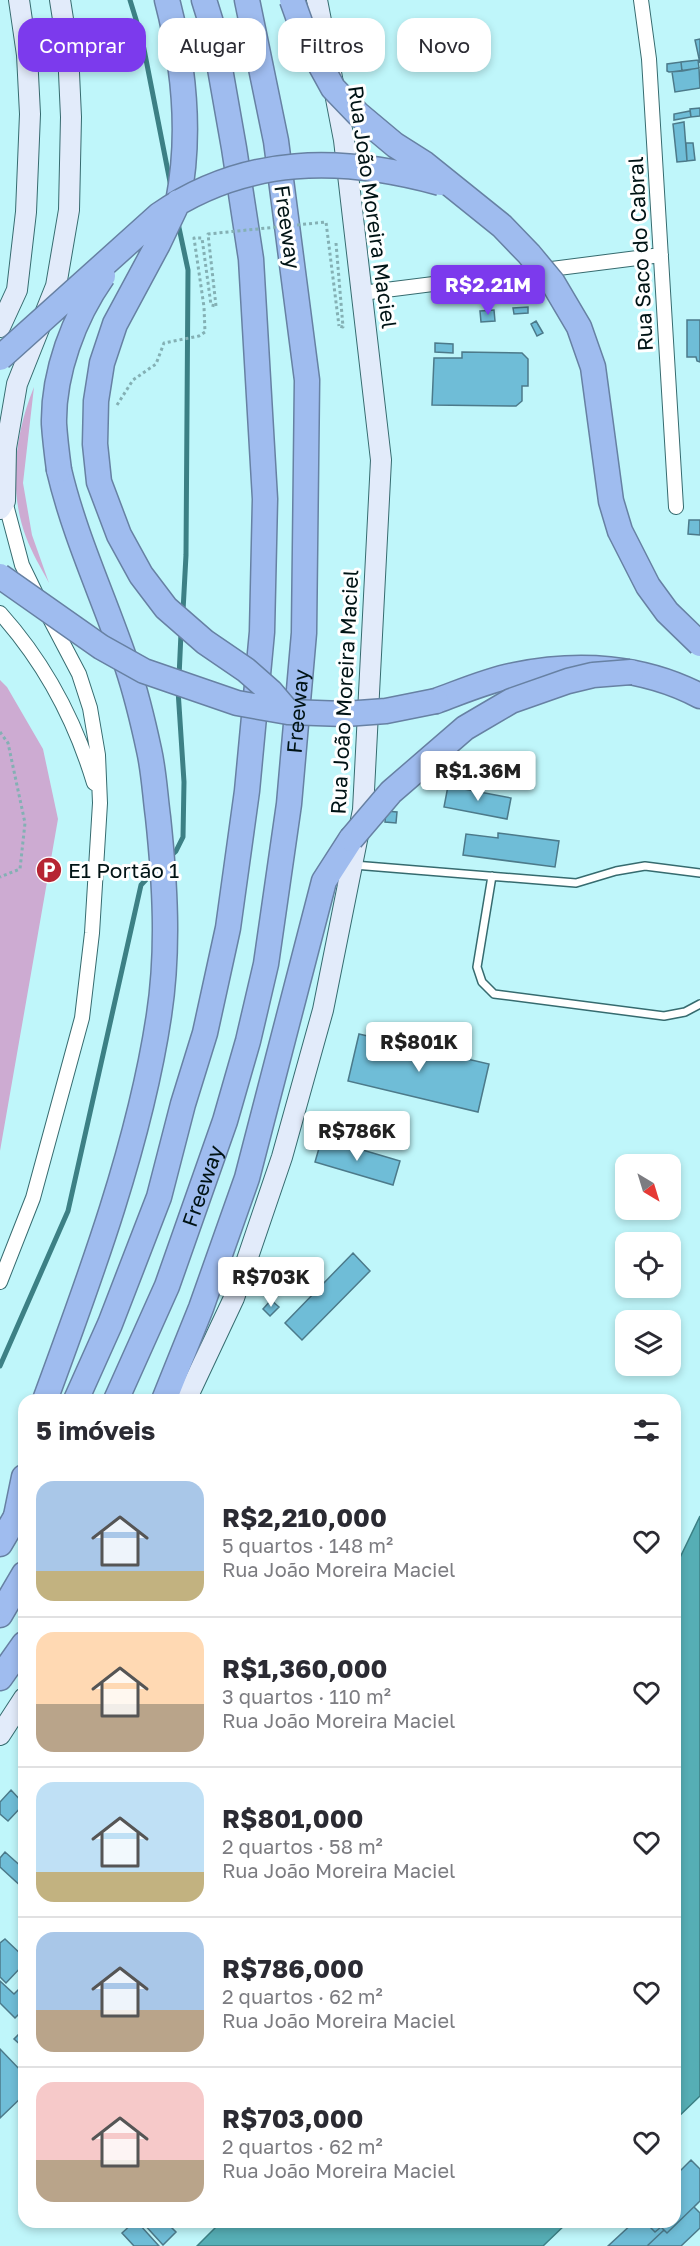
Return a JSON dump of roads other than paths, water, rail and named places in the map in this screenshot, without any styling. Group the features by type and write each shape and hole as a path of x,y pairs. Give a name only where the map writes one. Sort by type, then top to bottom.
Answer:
{"highway":[{"path":"167,0 175,28 183,90 184,173 178,202 115,324 102,363 95,423 99,482 119,535 141,575 166,608 205,642 246,670 271,692 288,712"},
{"name":"Freeway","path":"79,1394 110,1324 159,1197 205,1033 229,916 247,791 262,632 265,499 251,259 213,29 204,0"},
{"name":"Freeway","path":"120,1394 167,1286 225,1121 248,1041 266,964 289,804 304,633 307,380 276,141 247,0"},
{"path":"292,0 306,39 333,88 358,114 395,145 425,164 502,226 553,283 579,327 592,367 609,490 620,531 648,586 667,612 700,644"},
{"path":"0,358 159,215 179,201 209,186 261,170 308,164 340,164 406,173 452,186"},
{"path":"47,1394 77,1313 119,1182 144,1093 159,1014 165,931 164,868 150,753 127,667 69,511 58,470 54,422 58,384 80,315 123,247"},
{"path":"0,576 101,647 144,671 237,703 288,712 345,714 386,711 435,701 513,675 564,668 631,672 652,677 700,696"},
{"path":"166,1394 201,1308 247,1178 324,881 351,839 391,792 465,728 511,701 568,681 593,675 631,672"},
{"path":"0,1544 18,1512"},
{"path":"0,1615 18,1584"},
{"path":"0,1678 18,1652"}],"street":[{"path":"0,327 17,290 26,212 30,114 27,56 19,0"},
{"path":"0,1282 33,1198 82,1018 92,933 100,802 98,755 90,708 79,674 22,565 2,505 3,442 17,384 56,286 69,210 68,51 60,0"},
{"name":"Rua João Moreira Maciel","path":"189,1394 234,1298 282,1157 323,1010 363,810 381,460 344,140 316,0"},
{"name":"Rua Saco do Cabral","path":"640,0 649,59 676,507"},
{"path":"362,293 661,255"},
{"path":"0,613 40,665 63,705 87,760 100,802"},
{"path":"0,1735 18,1707"}],"lane":[{"path":"351,864 576,884 616,871 645,866 700,873"},
{"path":"492,876 477,967 482,982 494,994 664,1016 685,1012 700,1004"}],"water":[{"path":"700,1516 700,2096 681,2114 681,1556"},
{"path":"215,2228 562,2228 543,2246 197,2246"}],"waterway":[{"path":"130,0 142,39 171,187"},
{"path":"178,223 188,270 186,555 183,611"},
{"path":"179,677 181,633"},
{"path":"168,858 176,851 183,837 184,782 178,690"},
{"path":"0,1366 68,1211 141,885 155,870"}],"place":[{"name":"E1 Portão 1","path":"49,870"}]}
